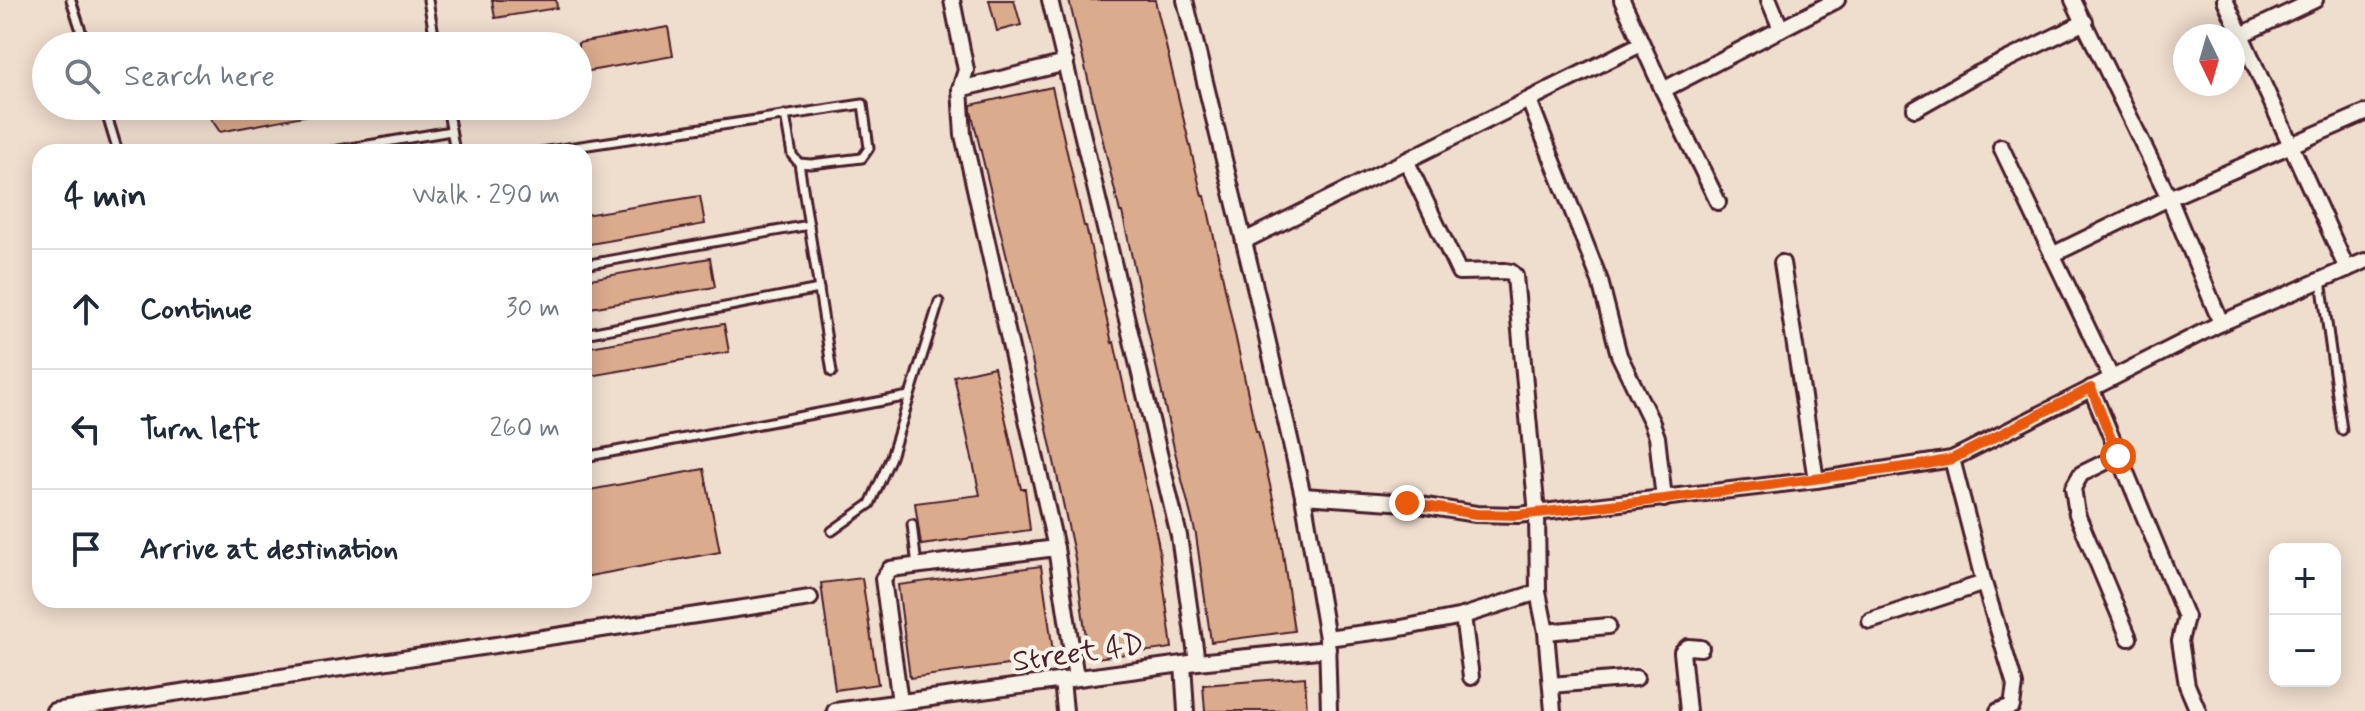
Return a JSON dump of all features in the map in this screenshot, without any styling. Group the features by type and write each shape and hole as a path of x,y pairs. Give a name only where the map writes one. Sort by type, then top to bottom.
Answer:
{"street":[{"path":"952,0 966,70 960,89 963,135 1056,548 1069,679 1065,711"},
{"path":"1050,0 1179,536 1190,663 1186,711"},
{"path":"1185,0 1303,496 1327,643 1329,711"},
{"path":"1622,0 1718,202"},
{"path":"1769,0 1781,29"},
{"path":"1663,90 1837,0"},
{"path":"2073,0 2169,198 2221,323"},
{"path":"2225,0 2236,24"},
{"path":"2245,33 2315,0"},
{"path":"1915,109 1973,76 2085,22"},
{"path":"1244,241 1641,44"},
{"path":"2245,44 2347,269"},
{"path":"960,89 1066,63"},
{"path":"1529,100 1600,281 1619,355 1657,437 1664,499"},
{"path":"2052,255 2169,198 2365,113"},
{"path":"2001,147 2111,377"},
{"path":"1407,162 1459,272 1505,271 1515,276 1537,514 1538,592 1546,632 1553,711"},
{"path":"1303,496 1407,503 1476,514 1537,514 1816,480 1952,459 2221,323 2365,261"},
{"path":"1782,263 1816,480"},
{"path":"2091,388 2186,617 2180,641 2187,685 2198,711"},
{"path":"2118,456 2081,474 2073,488 2077,514 2129,638"},
{"path":"1952,459 1984,583 2015,685 2012,706 1998,711"},
{"path":"900,702 883,579 890,569 1056,548"},
{"path":"1870,621 1984,583"},
{"name":"Street 4D","path":"835,711 1327,643 1463,616 1538,592"},
{"path":"54,711 810,598"},
{"path":"1463,616 1471,677"},
{"path":"1546,632 1608,626"},
{"path":"1688,711 1682,652 1688,647 1701,648"},
{"path":"1551,685 1636,678"}],"lane":[{"path":"71,0 81,32"},
{"path":"428,0 434,32"},
{"path":"592,144 863,104 869,148 862,158 799,163"},
{"path":"785,115 792,155 799,163 832,372"},
{"path":"108,120 116,144"},
{"path":"449,120 453,144"},
{"path":"374,144 451,131"},
{"path":"592,264 809,225"},
{"path":"2321,280 2342,430"},
{"path":"592,332 819,289"},
{"path":"832,531 870,504 891,457 939,302"},
{"path":"592,455 909,396"},
{"path":"912,524 917,566"}],"building":[{"path":"492,0 556,0 557,8 495,18"},
{"path":"989,0 1014,0 1021,25 997,31"},
{"path":"1069,0 1155,0 1202,196 1205,196 1279,526 1294,631 1211,642 1196,535 1122,212"},
{"path":"668,27 673,56 592,70 592,41"},
{"path":"1052,87 1114,342 1158,542 1172,648 1089,659 1075,558 1032,360 971,111 971,105"},
{"path":"212,120 283,120 220,132"},
{"path":"700,196 705,224 592,244 592,214"},
{"path":"710,258 715,287 592,308 592,279"},
{"path":"724,324 729,352 592,376 592,347"},
{"path":"994,367 1021,489 1025,489 1030,530 921,545 915,503 980,495 954,376"},
{"path":"704,469 720,552 592,576 592,490"},
{"path":"1041,566 1054,659 910,678 898,585"},
{"path":"862,578 878,684 835,690 821,583"},
{"path":"1305,677 1307,711 1205,711 1203,685"}],"route":[{"path":"1407,503 1476,514 1518,515 1927,464 1952,459 2091,388 2118,456"}]}
